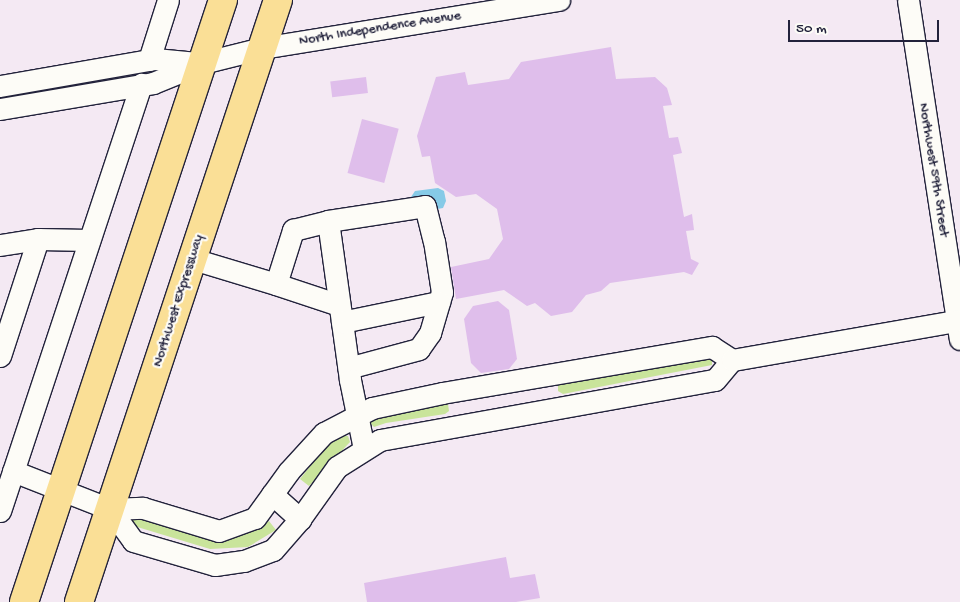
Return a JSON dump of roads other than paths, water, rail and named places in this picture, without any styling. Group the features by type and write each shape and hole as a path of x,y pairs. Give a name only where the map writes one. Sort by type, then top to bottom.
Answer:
{"highway":[{"path":"24,602 222,0"},
{"name":"Northwest Expressway","path":"79,602 278,0"}],"street":[{"path":"149,60 168,0"},
{"name":"North Independence Avenue","path":"0,109 152,83 202,63 262,48 534,2 560,0"},
{"name":"Northwest 59th Street","path":"912,1 958,330"},
{"name":"North Independence Avenue","path":"0,86 149,60 202,63"},
{"path":"0,511 141,84"},
{"path":"276,284 293,230 328,221 425,206 434,241 442,292 430,333 418,349 348,368"},
{"path":"328,221 348,368 364,449"},
{"path":"0,245 38,239 90,240"},
{"path":"0,356 9,305 38,239"},
{"path":"193,259 276,284 341,313 439,302"},
{"path":"13,471 110,509 144,508 219,531 255,518 288,471 324,434 372,408 442,393 712,347 732,360 958,330"},
{"path":"110,509 133,541 215,565 244,561 273,550 300,519 337,467 380,440 715,380 732,360"},
{"path":"272,494 300,519"}],"water":[{"path":"438,188 444,191 446,201 443,208 420,212 414,208 411,197 415,191"}]}
